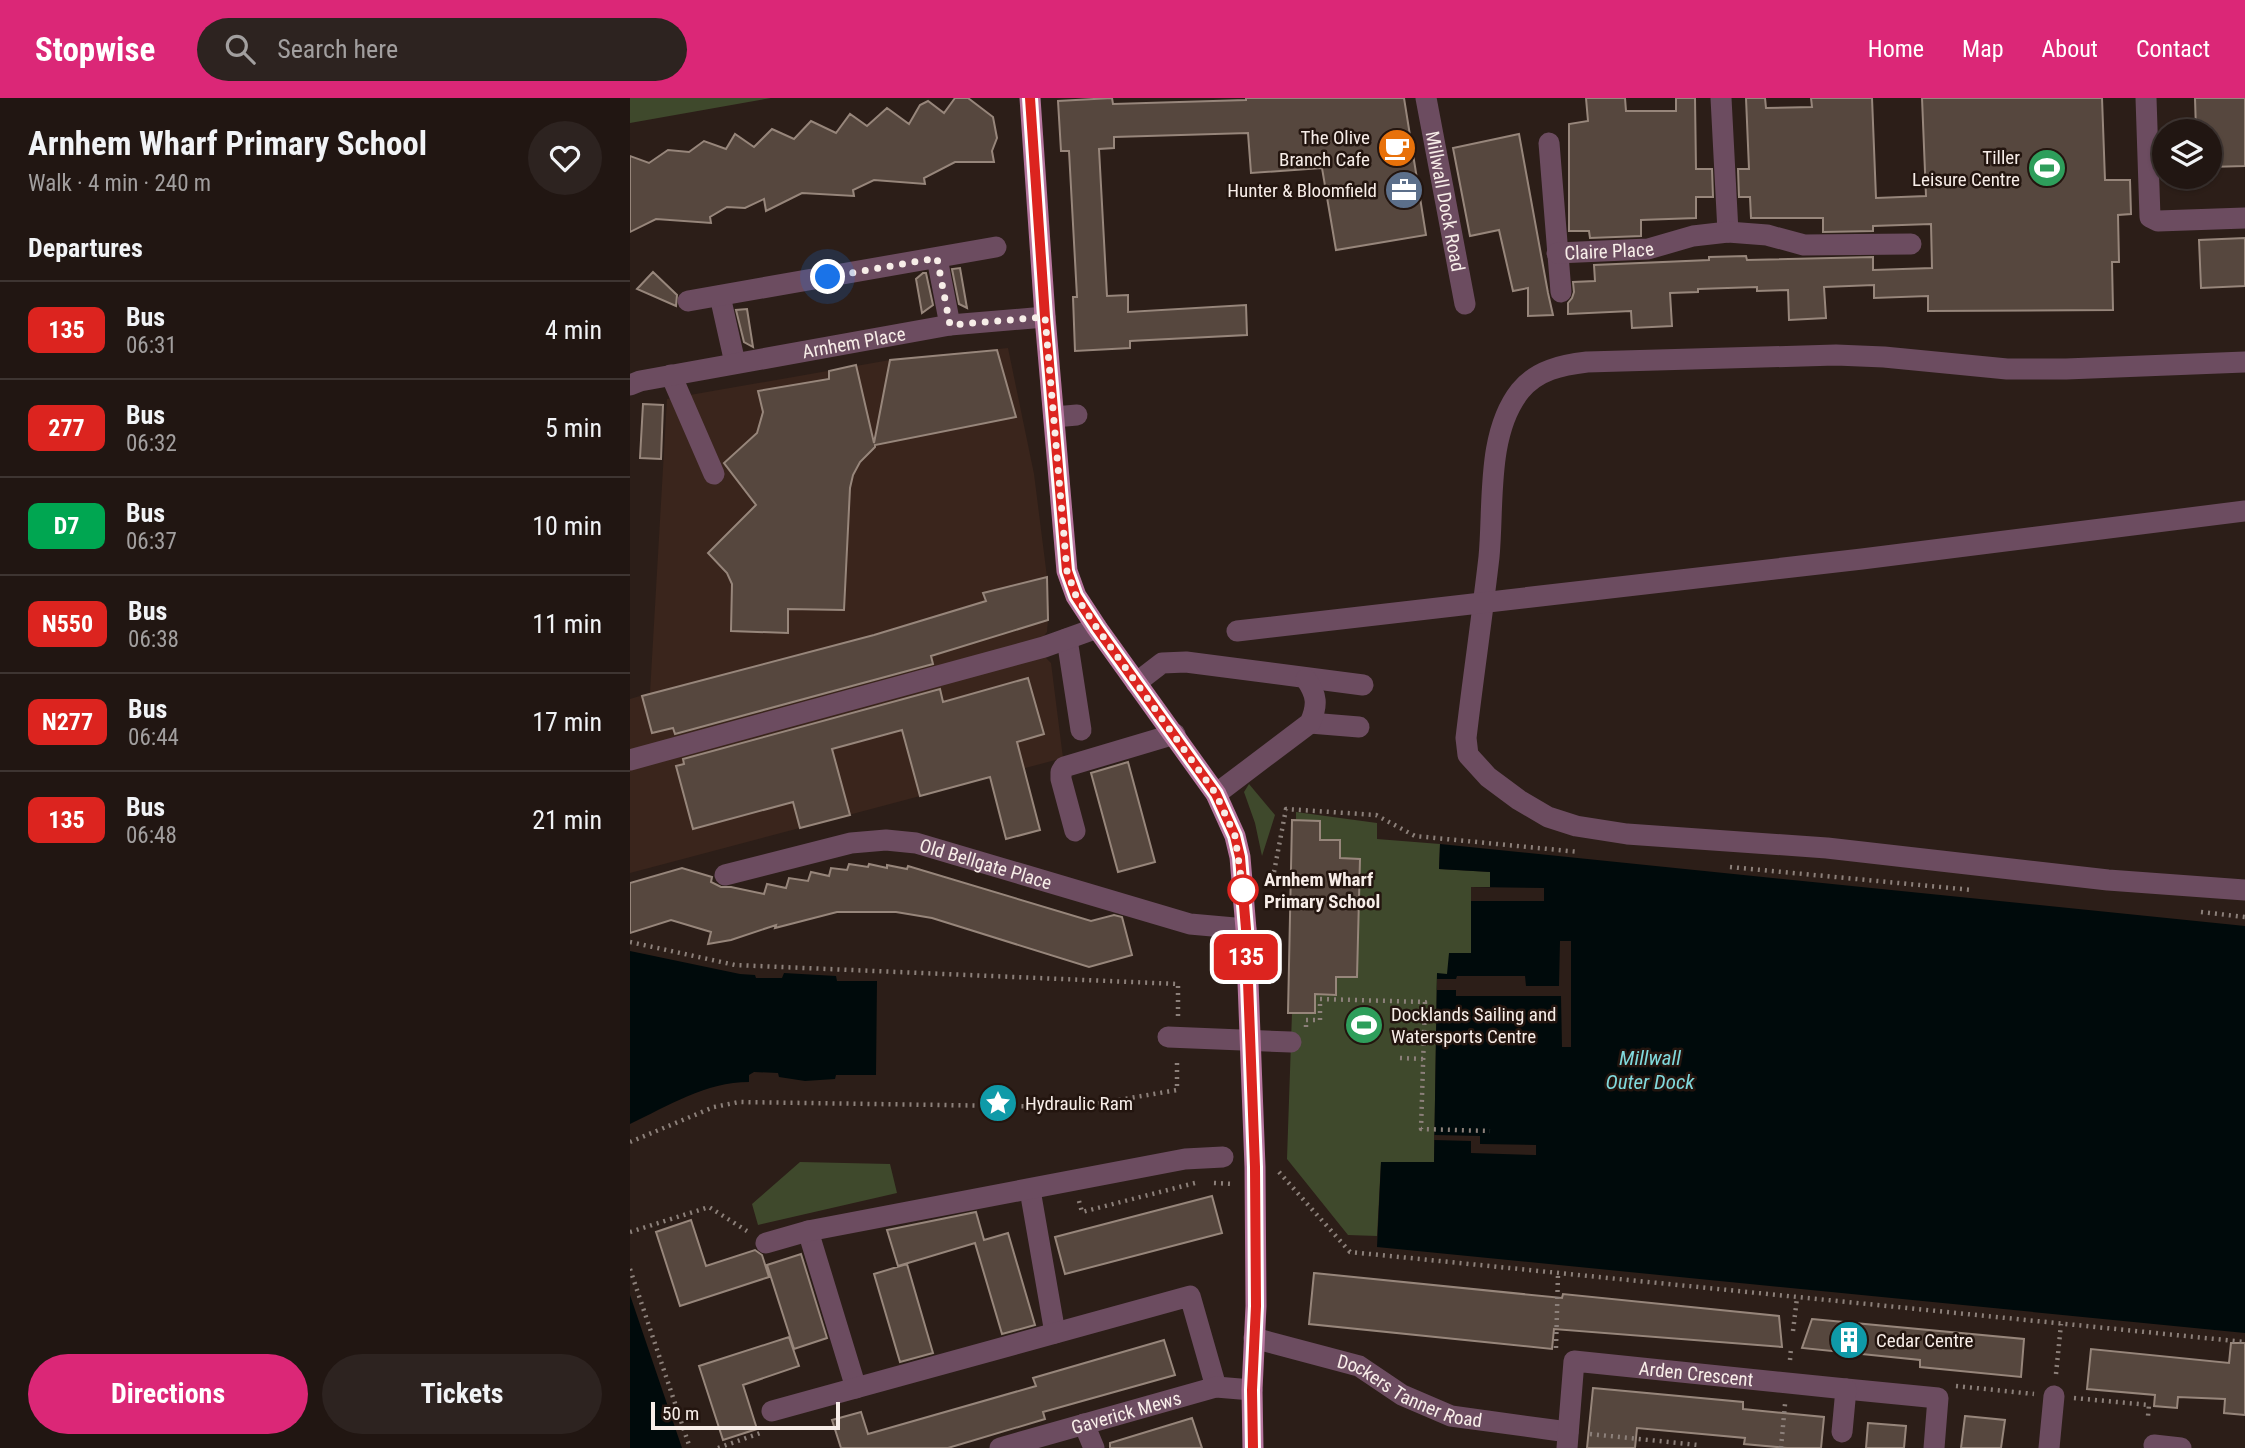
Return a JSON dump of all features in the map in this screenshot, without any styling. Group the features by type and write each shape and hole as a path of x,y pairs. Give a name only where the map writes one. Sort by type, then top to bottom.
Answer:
{"main road":[{"path":"1030,98 1045,317 1067,571 1076,596 1097,628 1216,794 1238,846 1246,929 1255,1176 1253,1448"}],"street":[{"name":"Millwall Dock Road","path":"1426,98 1465,304"},
{"path":"1721,98 1728,232"},
{"path":"2146,98 2150,217 2158,221 2245,218"},
{"name":"Claire Place","path":"1549,143 1557,253 1648,249 1693,236 1728,232 1767,235 1804,244 1911,244"},
{"path":"688,301 996,247"},
{"path":"1557,253 1561,292"},
{"path":"937,258 950,325"},
{"path":"720,296 735,363"},
{"name":"Arnhem Place","path":"630,385 735,363 950,325 1045,317"},
{"path":"2245,362 2007,369 1836,355 1587,362 1560,365 1539,374 1521,390 1506,413 1497,441 1489,557 1466,738 1468,755 1499,785 1548,817 1576,827 1627,834 1827,848 2108,880 2245,890"},
{"path":"666,376 714,474"},
{"path":"1054,417 1077,415"},
{"path":"1237,631 1863,559 2245,511"},
{"path":"630,760 1067,639 1097,628"},
{"path":"1067,639 1081,730"},
{"path":"1136,683 1162,663 1186,662 1363,685"},
{"path":"1216,794 1310,723 1317,709 1315,692 1306,679"},
{"path":"1310,723 1359,727"},
{"path":"1075,831 1061,779 1064,767 1175,734"},
{"name":"Old Bellgate Place","path":"725,875 851,843 886,839 916,843 1190,924 1246,929"},
{"path":"1174,1036 1249,1040 1299,1036"},
{"path":"766,1243 808,1231 1185,1159 1223,1157"},
{"path":"1030,1190 1055,1333"},
{"path":"808,1231 856,1388"},
{"path":"772,1411 1191,1296 1216,1387"},
{"name":"Dockers Tanner Road","path":"1254,1338 1359,1366 1402,1395 1451,1416 1568,1440"},
{"path":"1568,1440 1574,1361"},
{"name":"Arden Crescent","path":"1574,1361 1938,1398"},
{"name":"Gaverick Mews","path":"1000,1448 1216,1387 1252,1390"},
{"path":"1842,1432 1846,1388"},
{"path":"2049,1448 2054,1396"},
{"path":"1934,1448 1938,1398"},
{"path":"1084,1424 1094,1448"},
{"path":"2154,1446 2181,1448"}],"path":[{"path":"1274,872 1286,809 1319,811"},
{"path":"630,942 735,965 1178,984 1174,1036 1177,1090 1077,1108 739,1102 714,1107 630,1142"},
{"path":"1299,1036 1306,1020 1320,1020 1320,997 1425,1002 1421,1129 1490,1131"},
{"path":"1400,1058 1423,1059"},
{"path":"1074,1180 1082,1212 1201,1182 1255,1176 1276,1169 1350,1252 2245,1342"},
{"path":"630,1232 709,1206 766,1243"},
{"path":"630,1269 690,1448"},
{"path":"1558,1274 1556,1359 1574,1361"},
{"path":"1793,1331 1797,1297"},
{"path":"2054,1396 2061,1324"},
{"path":"1781,1448 1788,1383"},
{"path":"1938,1398 1940,1385 2149,1405 2148,1416"},
{"path":"718,1448 778,1427 772,1411"},
{"path":"1568,1440 1698,1446"}],"shaded area":[{"path":"1008,348 1034,474 1047,577 1025,582 1034,609 1049,606 1047,632 1043,637 1046,658 1051,663 1063,758 630,873 630,699 650,693 667,399 890,360"}],"green space":[{"path":"630,98 771,98 630,123"},
{"path":"1249,784 1275,815 1262,856 1255,823 1244,792"},
{"name":"Docklands Sailing and Watersports Centre","path":"1296,812 1377,823 1377,839 1440,844 1439,869 1491,872 1490,888 1471,887 1471,954 1447,974 1437,974 1434,1162 1381,1162 1377,1236 1348,1235 1287,1159 1292,1013 1288,1012 1292,820 1296,820"},
{"path":"800,1162 890,1164 897,1193 758,1225 752,1204"}],"water":[{"name":"Millwall Outer Dock","path":"1440,844 2245,926 2245,1333 1377,1247 1381,1162 1434,1162 1437,973 1447,974 1449,953 1471,953 1471,887 1490,887 1490,872 1439,869"},
{"path":"630,951 755,975 756,978 782,978 784,973 836,976 837,981 877,981 876,1075 836,1075 835,1079 805,1081 779,1077 778,1073 754,1072 749,1075 749,1082 702,1091 630,1124"},
{"path":"630,1295 682,1448 630,1448"}],"pier":[{"path":"1471,887 1544,888 1544,901 1471,901"},
{"path":"1560,941 1571,941 1571,1047 1562,1047 1561,996 1456,996 1456,990 1437,990 1437,979 1456,979 1457,976 1525,976 1526,986 1559,986"},
{"path":"1434,1135 1480,1136 1480,1144 1536,1145 1536,1155 1471,1153 1471,1141 1434,1140"}],"building":[{"path":"955,98 968,98 993,117 997,138 992,151 994,162 955,162 924,178 925,184 874,180 853,190 854,196 802,193 766,211 764,199 745,208 727,207 710,217 711,223 656,219 630,232 630,156 649,163 668,150 689,152 704,141 726,149 735,134 754,147 772,129 794,139 811,121 836,133 850,114 867,126 887,108 909,124 920,105 928,101 944,113"},
{"path":"1112,98 1113,104 1246,98 1404,98 1426,235 1336,250 1322,168 1251,173 1248,133 1114,137 1114,148 1099,149 1107,296 1128,295 1128,312 1246,305 1247,335 1130,341 1130,348 1075,351 1073,297 1077,297 1069,151 1061,151 1058,101"},
{"path":"1586,98 1625,98 1626,111 1676,111 1676,98 1695,98 1696,169 1712,169 1713,197 1696,197 1696,218 1641,220 1641,236 1590,238 1589,231 1569,231 1569,124 1588,121"},
{"path":"1746,98 1765,98 1766,108 1812,107 1811,98 1872,98 1876,198 1926,196 1922,98 2102,98 2105,180 2130,180 2131,214 2118,215 2119,262 2112,262 2113,310 1928,311 1928,296 1874,298 1874,285 1824,287 1826,318 1789,320 1788,290 1757,291 1757,287 1670,293 1672,326 1632,328 1631,311 1568,314 1568,303 1574,292 1573,282 1595,281 1594,265 1709,260 1709,257 1746,256 1747,260 1873,257 1873,270 1932,268 1931,224 1873,226 1873,231 1823,232 1823,218 1751,218 1750,197 1739,197 1738,169 1749,169"},
{"path":"2195,98 2245,98 2245,166 2222,167 2222,119 2196,119"},
{"path":"1519,134 1553,315 1528,316 1528,288 1513,291 1499,230 1470,236 1453,148"},
{"path":"2245,238 2245,286 2201,288 2199,240"},
{"path":"960,268 967,308 959,304 952,269"},
{"path":"653,272 677,295 676,306 637,289"},
{"path":"926,273 933,305 922,313 916,279"},
{"path":"747,309 753,347 744,342 736,310"},
{"path":"997,350 1016,417 875,445 860,462 850,488 844,610 788,609 788,633 731,631 732,584 727,573 708,553 756,505 724,463 757,433 763,412 758,391 829,379 829,371 856,365 874,443 890,360"},
{"path":"643,404 663,405 661,459 640,458"},
{"path":"1047,577 1048,620 931,656 933,664 675,734 673,728 652,733 642,696 874,635 986,601 983,593"},
{"path":"1028,678 1044,734 1017,742 1040,830 1006,839 990,777 920,796 902,730 832,749 850,815 800,828 793,802 693,829 676,766 684,764 683,759 940,689 943,702"},
{"path":"1128,762 1155,862 1118,872 1091,773"},
{"name":"Docklands Sailing and Watersports Centre","path":"1292,820 1320,821 1320,840 1340,840 1340,858 1360,859 1357,977 1336,977 1336,995 1315,994 1315,1013 1288,1013"},
{"path":"849,864 887,868 887,865 907,869 908,866 1091,921 1114,915 1122,917 1132,955 1089,967 932,918 896,912 837,912 708,944 711,932 671,920 630,933 630,883 682,868 712,877 711,882 721,887 764,894 767,884 786,888 789,878 808,881 811,872 829,876 831,868 847,870"},
{"path":"1212,1196 1222,1233 1065,1274 1055,1237"},
{"path":"976,1212 984,1240 1008,1233 1035,1325 1002,1334 975,1243 898,1266 887,1230"},
{"path":"691,1220 706,1266 755,1250 762,1255 769,1277 680,1306 656,1232"},
{"path":"801,1254 827,1338 794,1349 767,1265"},
{"path":"907,1264 933,1353 900,1362 874,1274"},
{"path":"1314,1273 1779,1316 1782,1347 1554,1329 1552,1349 1309,1324"},
{"path":"1812,1319 2024,1339 2021,1377 1920,1367 1920,1360 1802,1348"},
{"path":"789,1337 799,1366 743,1385 757,1429 723,1440 699,1366"},
{"path":"1164,1340 1175,1375 1043,1412 1045,1419 948,1448 841,1448 832,1420 861,1412 868,1434 1036,1386 1033,1378"},
{"path":"2231,1343 2245,1343 2245,1415 2224,1413 2225,1399 2178,1397 2177,1408 2154,1406 2155,1395 2087,1389 2091,1349 2229,1363"},
{"path":"1593,1388 1743,1402 1743,1409 1824,1417 1821,1448 1744,1444 1745,1438 1637,1428 1635,1448 1587,1448"},
{"path":"1965,1416 2005,1420 2001,1448 1961,1448"},
{"path":"1192,1418 1202,1448 1110,1448 1110,1443"},
{"path":"1868,1423 1906,1426 1904,1448 1866,1448"}],"bus line":[{"name":"135","path":"1030,98 1045,317 1067,571 1076,596 1097,628 1216,794 1235,836 1240,857 1246,929 1255,1167 1253,1448"}],"place":[{"name":"The Olive Branch Cafe","path":"1397,148"},
{"name":"Tiller Leisure Centre","path":"2047,168"},
{"name":"Hunter & Bloomfield","path":"1404,190"},
{"name":"Arnhem Wharf Primary School","path":"1243,890"},
{"name":"Docklands Sailing and Watersports Centre","path":"1364,1025"},
{"name":"Hydraulic Ram","path":"998,1103"},
{"name":"Cedar Centre","path":"1849,1340"}],"route":[{"path":"828,277 937,258 950,325 1045,317 1067,571 1076,596 1097,628 1216,794 1235,836 1244,898 1243,890"}]}
